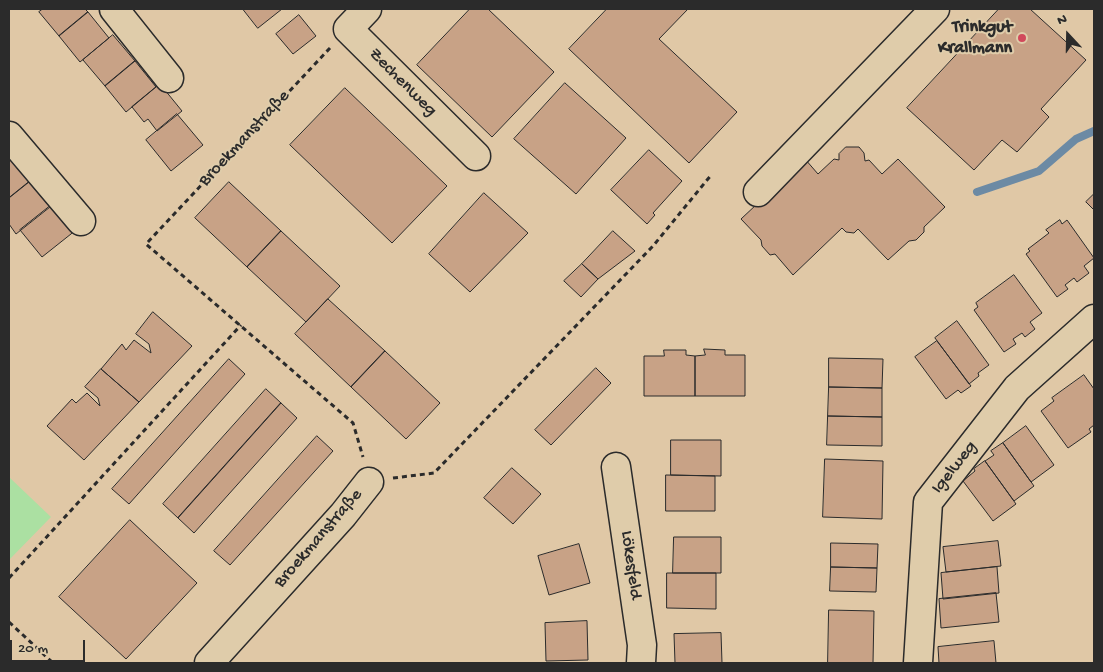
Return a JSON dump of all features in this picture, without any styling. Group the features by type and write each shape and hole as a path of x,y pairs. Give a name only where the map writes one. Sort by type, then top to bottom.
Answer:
{"street":[{"path":"114,9 170,78"},
{"path":"348,29 367,9"},
{"path":"758,192 935,9"},
{"name":"Zechenweg","path":"348,29 476,156"},
{"path":"9,136 81,221"},
{"name":"Igelweg","path":"918,663 928,502 1017,388 1094,319"},
{"name":"Lökesfeld","path":"616,467 642,645 641,663"},
{"name":"Broekmanstraße","path":"209,663 343,515 369,482"}],"path":[{"name":"Broekmanstraße","path":"348,29 146,244 353,423 369,482"},
{"path":"369,482 434,473 653,246 712,174"},
{"path":"9,578 241,325"},
{"path":"9,622 54,663"}],"green space":[{"path":"9,477 51,517 9,560"}],"building":[{"path":"43,9 85,9 88,12 59,36 39,12"},
{"path":"243,9 282,9 258,28"},
{"path":"470,9 488,9 554,72 492,137 417,65"},
{"path":"607,9 688,9 659,39 737,112 689,163 569,49"},
{"path":"999,9 1030,9 1086,60 1041,109 1049,117 1017,152 1002,140 974,170 907,108"},
{"path":"88,12 109,38 80,62 59,36"},
{"path":"299,15 316,36 293,54 276,34"},
{"path":"113,35 135,61 105,86 83,60"},
{"path":"135,61 156,87 126,112 105,86"},
{"path":"565,83 626,138 576,194 514,139"},
{"path":"160,84 182,111 157,131 148,119 144,122 132,107"},
{"path":"345,88 447,186 392,243 290,145"},
{"path":"177,114 203,145 171,171 146,140"},
{"path":"846,147 859,147 864,153 865,161 869,160 882,174 898,159 945,207 924,227 924,232 916,240 909,241 888,260 858,229 854,233 846,232 842,228 793,275 775,254 770,255 762,246 761,240 741,219 805,159 818,174 834,159 839,160 839,154"},
{"path":"649,150 682,181 653,213 655,215 647,224 611,190"},
{"path":"9,157 29,182 9,198"},
{"path":"29,182 50,207 16,234 9,224 9,198"},
{"path":"229,182 281,231 247,267 195,218"},
{"path":"484,193 528,233 470,292 429,254"},
{"path":"1094,194 1094,210 1086,202"},
{"path":"54,203 76,230 42,257 20,230"},
{"path":"1060,220 1062,224 1067,220 1094,258 1084,266 1089,273 1077,282 1074,278 1065,285 1068,289 1057,297 1026,254 1030,251 1028,249 1049,233 1046,230"},
{"path":"281,231 340,286 306,322 247,267"},
{"path":"613,231 635,251 598,279 582,264"},
{"path":"582,264 598,279 581,297 564,281"},
{"path":"1014,275 1042,313 1030,322 1035,329 1025,337 1022,333 1013,339 1016,344 1004,352 974,310 978,307 976,303"},
{"path":"328,299 385,351 351,387 295,334"},
{"path":"153,312 192,346 139,402 101,369 122,344 126,350 134,340 151,353 149,344 136,334"},
{"path":"957,321 989,365 978,373 979,376 969,384 935,338"},
{"path":"937,341 971,386 961,393 958,390 946,399 915,357"},
{"path":"704,349 725,350 725,355 745,355 745,396 695,396 695,356 705,355"},
{"path":"664,350 686,350 686,355 695,356 695,396 644,396 644,356 664,356"},
{"path":"385,351 440,403 406,439 351,387"},
{"path":"829,358 883,359 882,388 829,387"},
{"path":"229,359 245,374 129,504 112,489"},
{"path":"596,368 611,383 551,445 535,430"},
{"path":"101,369 139,402 84,460 47,426 72,399 76,403 87,393 100,406 98,398 85,387"},
{"path":"1084,375 1094,389 1094,425 1089,429 1091,432 1068,448 1041,411 1054,401 1052,398"},
{"path":"829,387 882,388 882,417 828,416"},
{"path":"266,389 281,403 178,518 163,504"},
{"path":"281,403 297,418 194,533 178,518"},
{"path":"828,416 882,417 882,446 827,445"},
{"path":"1026,426 1054,465 1031,482 1003,443"},
{"path":"317,436 333,451 230,565 214,551"},
{"path":"671,440 721,440 721,476 671,475"},
{"path":"1003,443 1034,486 1014,501 985,461 994,455 991,451"},
{"path":"825,459 883,461 882,519 823,517"},
{"path":"985,461 1016,504 993,521 963,481"},
{"path":"512,468 541,494 513,524 484,498"},
{"path":"666,475 715,476 715,511 666,511"},
{"path":"130,520 197,583 126,659 59,597"},
{"path":"674,537 721,537 721,573 673,573"},
{"path":"998,541 1001,566 946,572 943,547"},
{"path":"831,543 878,544 877,568 831,567"},
{"path":"579,544 590,583 549,595 538,556"},
{"path":"831,567 877,568 876,592 830,591"},
{"path":"997,567 999,593 943,599 941,573"},
{"path":"667,573 716,573 716,609 667,608"},
{"path":"996,593 999,622 941,628 939,599"},
{"path":"829,610 874,611 873,663 828,663"},
{"path":"587,621 588,660 546,661 545,623"},
{"path":"721,633 722,663 675,663 674,634"},
{"path":"994,641 996,663 939,663 938,647"}],"waterway":[{"path":"977,192 1039,171 1076,139 1094,131"}],"place":[{"name":"Trinkgut Krallmann","path":"1022,38"}]}
